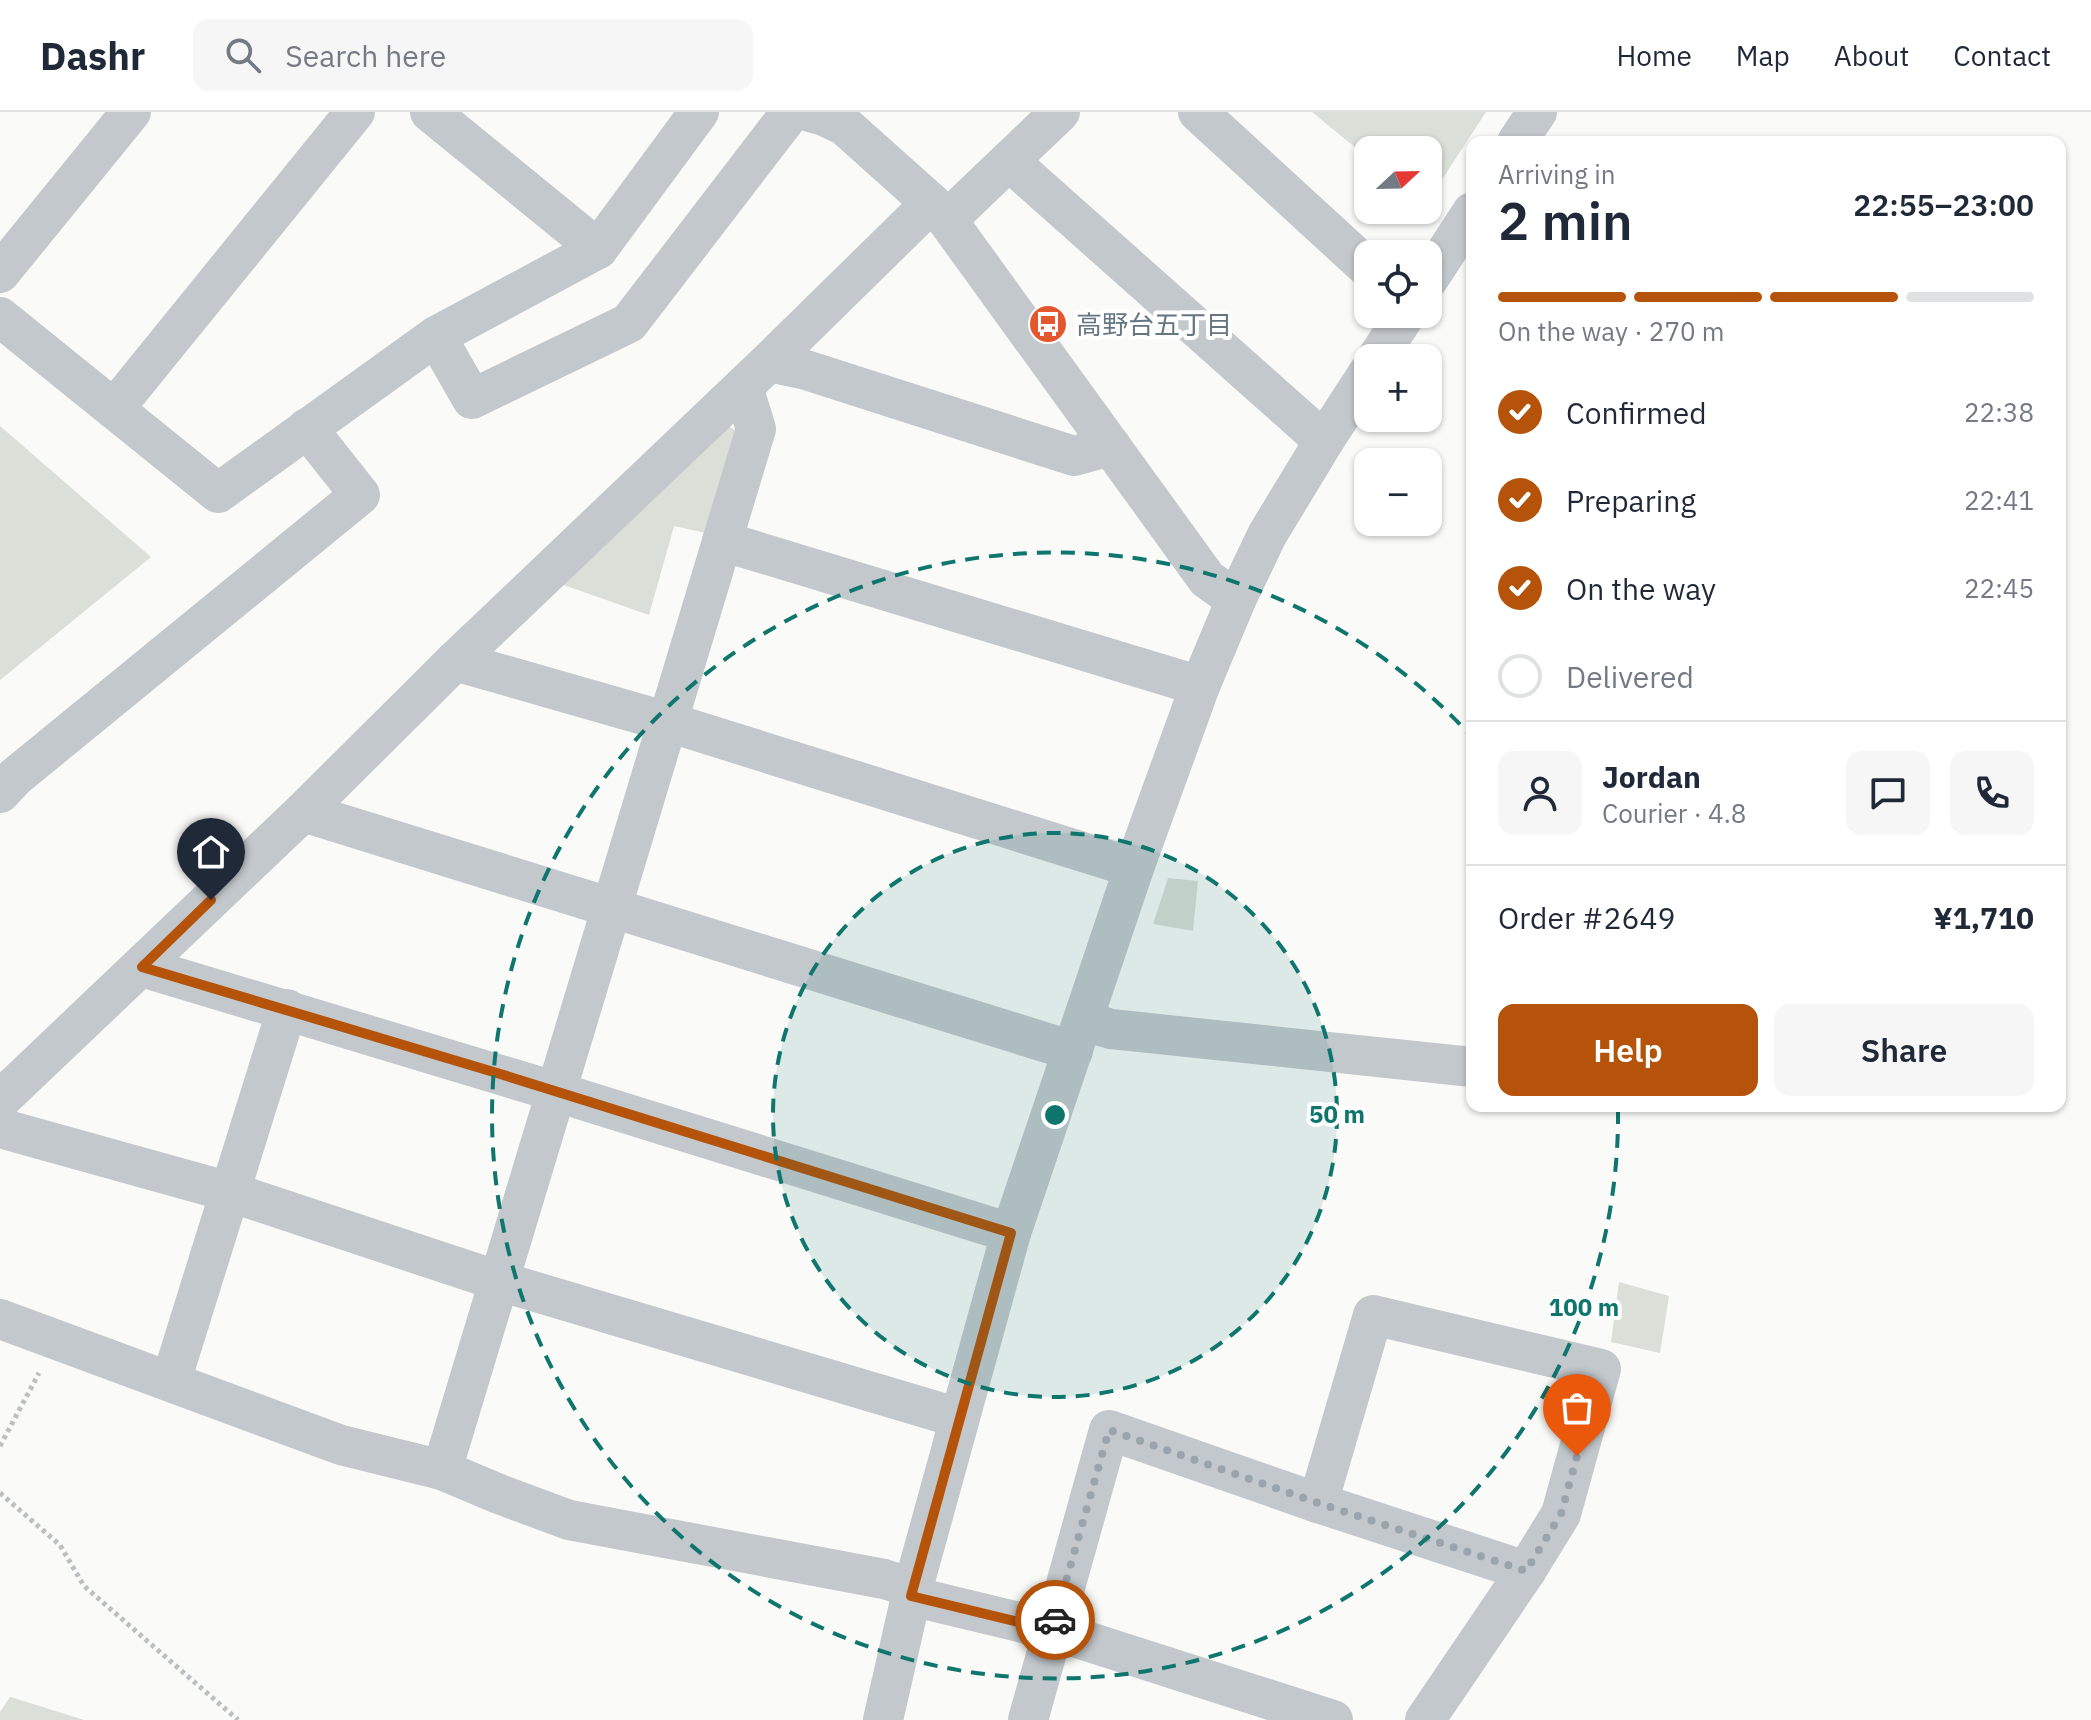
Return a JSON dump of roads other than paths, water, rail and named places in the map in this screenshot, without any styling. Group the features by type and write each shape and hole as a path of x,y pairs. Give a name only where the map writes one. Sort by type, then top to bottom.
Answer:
{"street":[{"path":"0,273 131,112"},
{"path":"114,409 355,112"},
{"path":"430,112 598,249"},
{"path":"0,317 218,493 436,336 598,249 699,112"},
{"path":"436,336 472,399 629,323 791,112"},
{"path":"810,112 845,126 939,211 1207,579 1236,600"},
{"path":"0,1100 756,375 939,211 1009,161 1060,112"},
{"path":"1198,112 1354,255"},
{"path":"1521,136 1537,112"},
{"path":"1009,161 1324,441"},
{"path":"1442,258 1466,221"},
{"path":"756,375 806,370 1074,456 1111,446"},
{"path":"442,1470 756,429 756,375"},
{"path":"883,1720 912,1592 1011,1233 1134,868 1200,686 1236,600 1267,535 1354,395"},
{"path":"0,793 15,777 360,495 307,428"},
{"path":"722,541 1200,686"},
{"path":"455,661 668,722 1134,868"},
{"path":"303,812 612,907 1079,1036 1111,1029 1466,1066"},
{"path":"142,967 1011,1233"},
{"path":"171,1381 287,1009"},
{"path":"0,1128 230,1192 499,1281 959,1418"},
{"path":"1318,1503 1373,1315 1601,1369 1561,1514 1425,1720"},
{"path":"0,1319 341,1445 442,1470 569,1520 884,1579 912,1592 1052,1630 1256,1708 1333,1720"},
{"path":"1028,1720 1109,1430 1526,1571"}],"place":[{"name":"高野台五丁目","path":"1048,324"}]}
